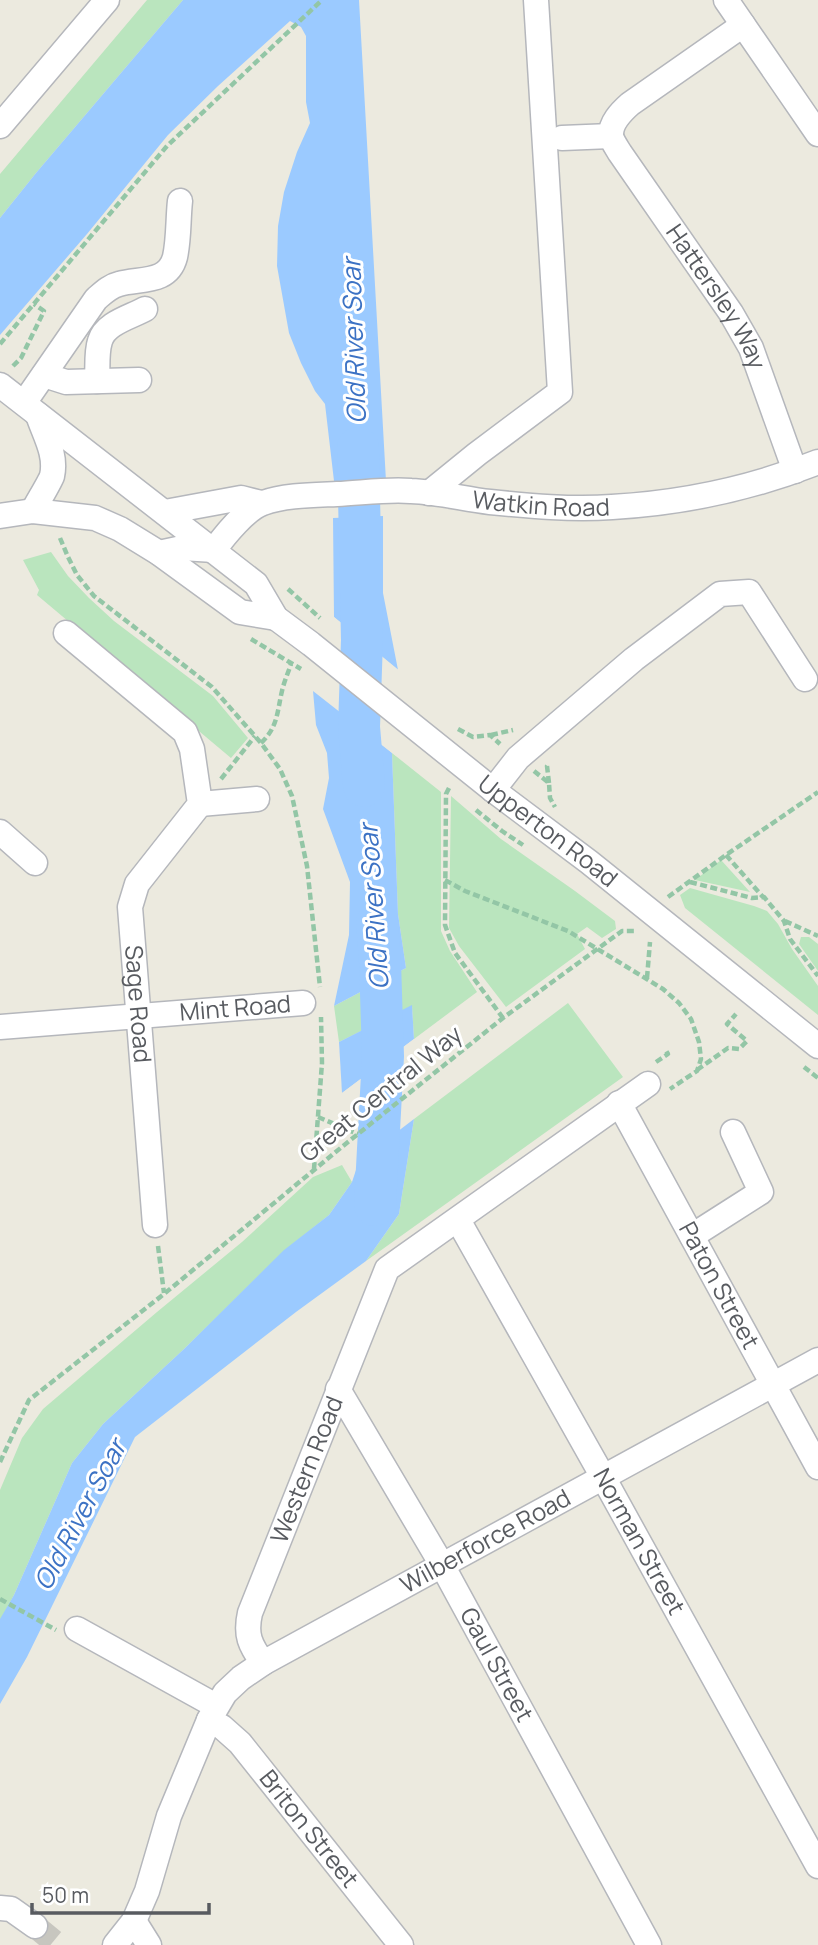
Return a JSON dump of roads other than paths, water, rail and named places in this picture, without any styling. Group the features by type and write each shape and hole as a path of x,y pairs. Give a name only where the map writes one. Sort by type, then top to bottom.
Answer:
{"street":[{"path":"0,126 107,0"},
{"path":"419,492 477,454 560,392 536,0"},
{"path":"726,0 818,134"},
{"path":"562,138 611,136 614,123 629,104 744,25"},
{"name":"Hattersley Way","path":"611,136 731,313 751,348 795,471"},
{"path":"33,511 52,477 52,449 31,408 44,375 96,299 106,290 118,284 155,279 169,271 175,258 180,201"},
{"path":"97,381 100,341 104,333 111,326 145,309"},
{"path":"44,375 66,382 139,380"},
{"name":"Upperton Road","path":"0,385 256,584 276,618 493,790 589,862 818,1046"},
{"name":"Watkin Road","path":"165,512 241,498 261,503 275,499 326,495 419,492 502,503 611,508 669,501 736,488 818,462"},
{"path":"159,553 182,548 214,550 239,521 261,503"},
{"name":"Upperton Road","path":"0,516 33,511 94,518 120,529 159,553 240,612 276,618"},
{"path":"493,790 518,758 634,659 720,594 749,592 805,679"},
{"path":"66,633 184,733 192,749 200,804 257,799"},
{"name":"Sage Road","path":"156,1226 130,907 137,884 200,804"},
{"path":"0,832 35,863"},
{"name":"Mint Road","path":"0,1027 139,1015 315,1005"},
{"name":"Western Road","path":"263,1663 248,1637 250,1613 387,1269 648,1084"},
{"name":"Paton Street","path":"619,1103 818,1467"},
{"path":"692,1236 761,1192 733,1132"},
{"name":"Norman Street","path":"458,1220 818,1866"},
{"name":"Wilberforce Road","path":"263,1663 818,1360"},
{"name":"Gaul Street","path":"338,1389 442,1565 649,1945"},
{"name":"Briton Street","path":"69,1631 212,1713 222,1727 240,1743 401,1945"},
{"path":"115,1945 134,1921 147,1891 169,1816 212,1713 225,1693 263,1663"},
{"path":"0,1908 11,1909 35,1926"},
{"path":"134,1921 149,1945"}],"water":[{"path":"183,0 359,0 386,481 334,481 325,404 315,391 289,333 277,266 278,226 284,192 310,123 306,102 306,36 301,27 290,21 168,135 0,335 0,218"},
{"path":"383,516 383,593 398,670 334,617 333,518"},
{"path":"313,691 392,753 398,914 406,968 334,1006 349,935 350,882 323,809 329,778 327,753 316,725"},
{"path":"412,1005 414,1039 342,1093 339,1042"},
{"path":"414,1119 399,1214 366,1261 135,1437 27,1657 0,1704 0,1619 14,1595 72,1463 103,1424 284,1250 329,1215 352,1182 359,1161"}],"waterway":[{"name":"Old River Soar","path":"358,448 362,640 359,727 364,786"},
{"name":"Old River Soar","path":"375,1205 383,1056 377,923"}],"tunnel":[{"path":"35,1926 58,1945"}]}
